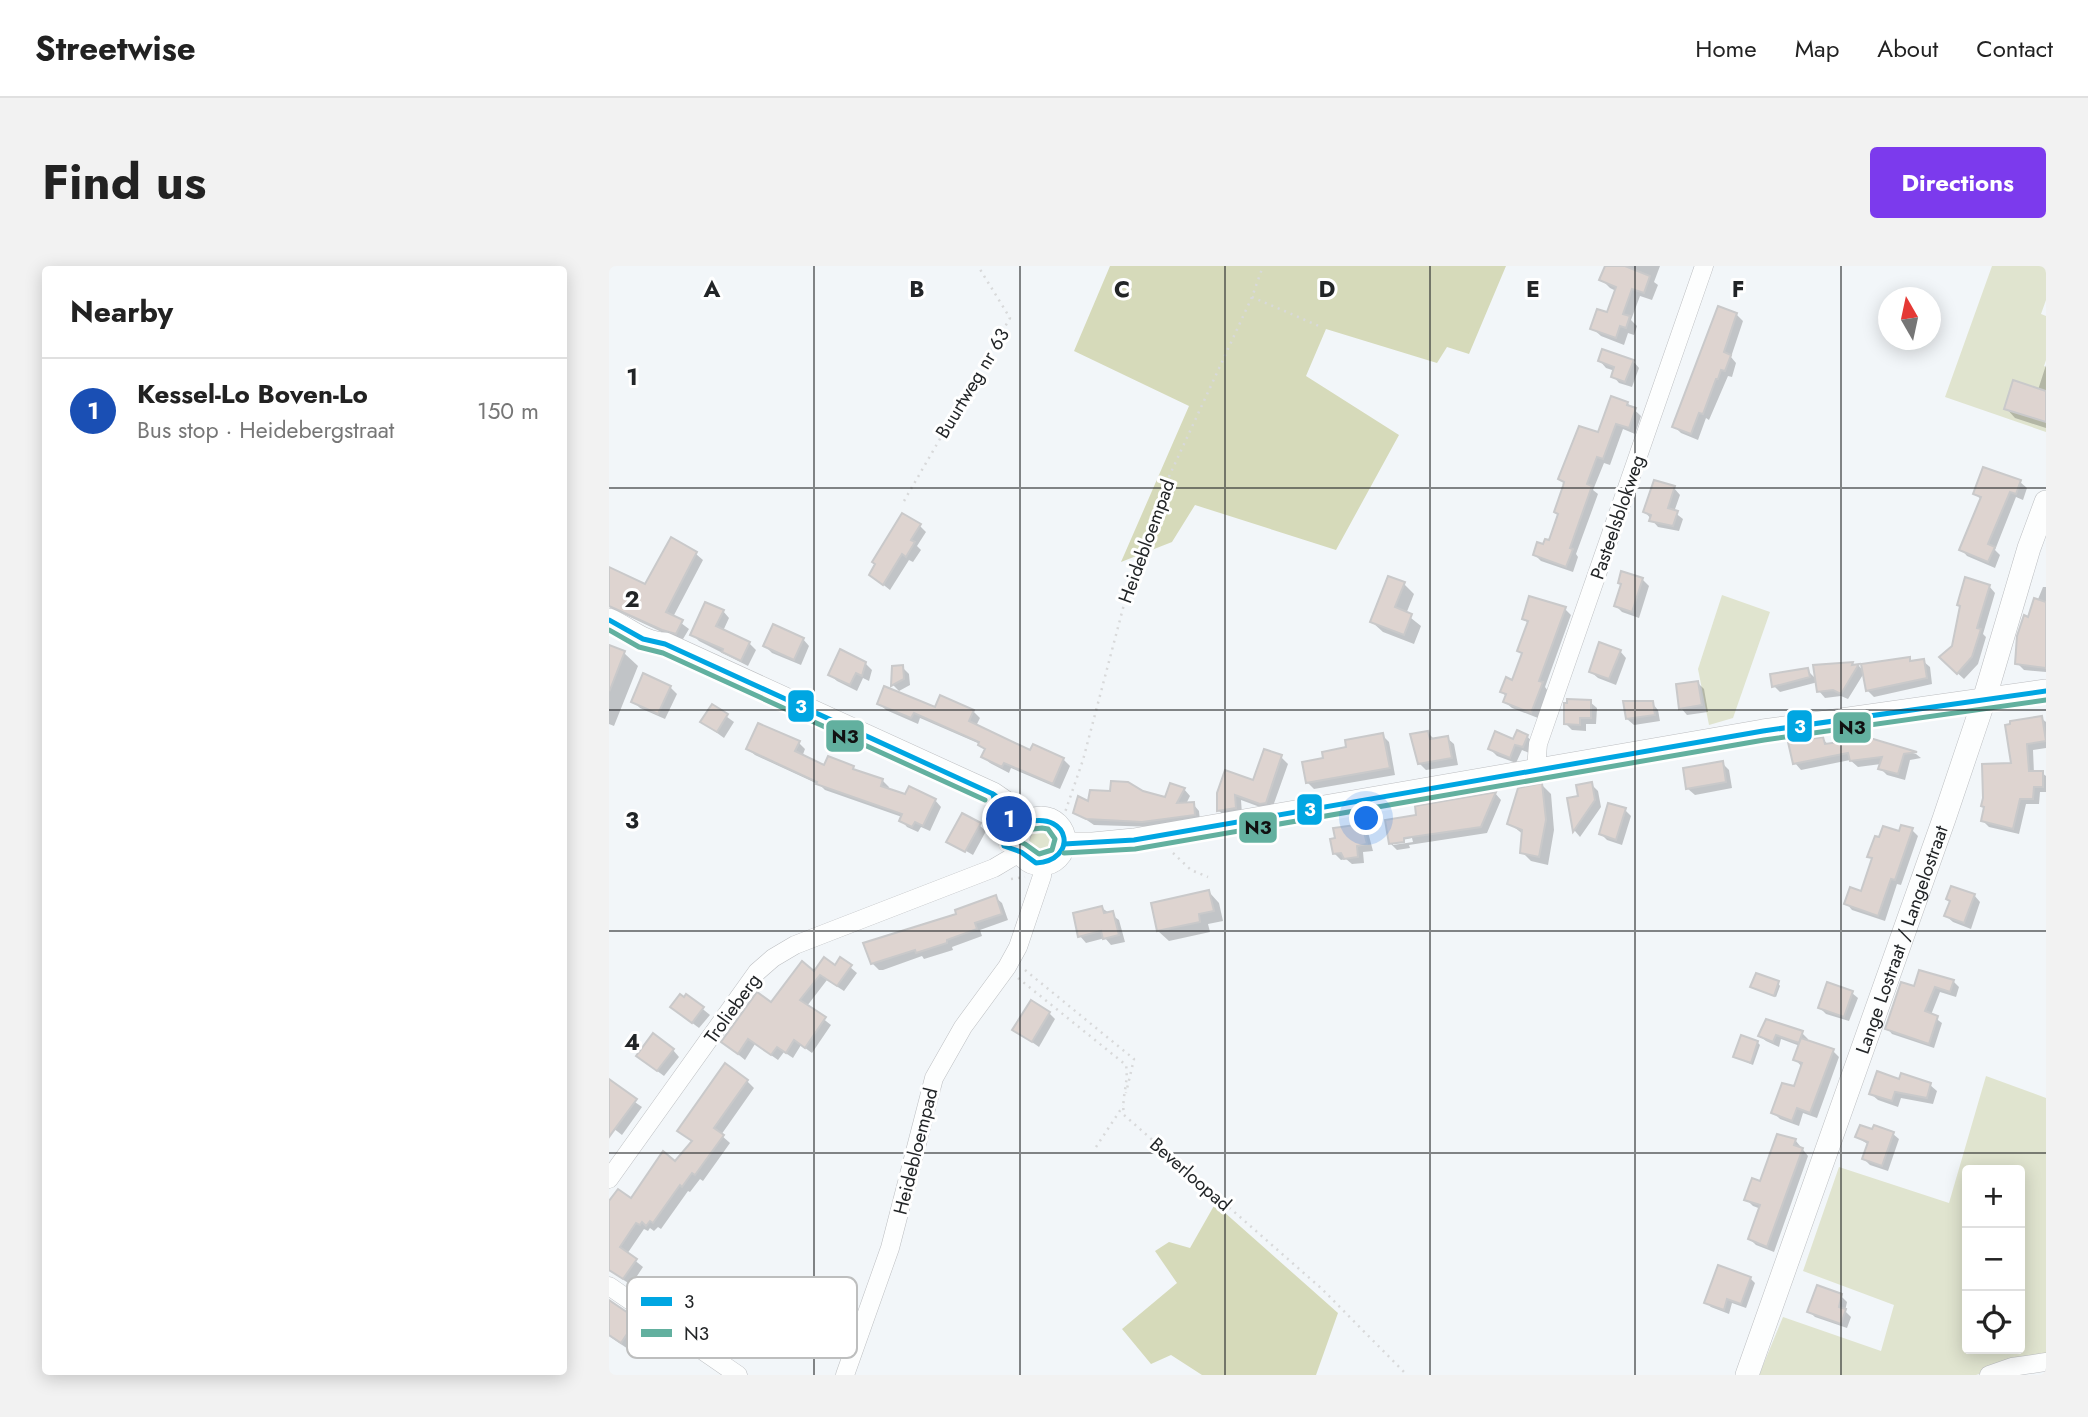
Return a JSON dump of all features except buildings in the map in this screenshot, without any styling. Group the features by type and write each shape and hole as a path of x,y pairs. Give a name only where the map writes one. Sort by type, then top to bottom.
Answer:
{"street":[{"name":"Pasteelsblokweg","path":"1536,769 1538,744 1704,266"},
{"name":"Lange Lostraat / Langelostraat","path":"1748,1375 1984,700 2029,548 2046,502"},
{"path":"609,620 650,642 664,644 993,793 1028,821"},
{"path":"1062,835 1057,858 1042,864 1030,861 1021,852 1019,836 1028,821 1040,818 1048,819 1062,835 1103,844 1763,731 2046,691"},
{"name":"Trolieberg","path":"609,1179 757,972 773,958 795,946 994,868 1021,852"},
{"name":"Heidebloempad","path":"857,1341 890,1248 934,1077 963,1027 1018,947 1042,876 1042,864"},
{"path":"609,1286 627,1298"},
{"path":"713,1358 738,1375"},
{"name":"Heidebloempad","path":"845,1375 851,1358"},
{"path":"1989,1375 2012,1367 2046,1362"}],"lane":[{"path":"993,793 1004,846 1021,852"}],"path":[{"name":"Buurtweg nr 63","path":"904,502 938,438 1010,318 978,266"},
{"name":"Heidebloempad","path":"1062,835 1136,559 1160,496 1252,297 1263,266"},
{"path":"1252,297 1319,327"},
{"path":"1163,835 1177,859 1191,870 1207,877"},
{"path":"1009,963 1134,1059 1123,1107 1096,1147"},
{"path":"1009,963 1017,977 1126,1065 1128,1075 1123,1107"},
{"name":"Beverloopad","path":"1123,1107 1124,1115 1322,1289 1407,1375"}],"green space":[{"path":"1110,266 1506,266 1469,354 1447,347 1437,363 1326,329 1306,376 1399,435 1336,550 1195,505 1172,542 1121,562 1189,406 1074,351"},
{"path":"1992,266 2046,266 2046,300 2041,314 2046,316 2046,391 2013,380 2004,408 2046,422 2046,432 1945,397"},
{"path":"1722,595 1770,612 1733,718 1709,725 1698,669"},
{"path":"1041,825 1052,830 1057,841 1052,852 1041,857 1030,852 1025,841 1030,830"},
{"path":"1986,1076 2046,1098 2046,1359 2010,1364 1976,1375 1759,1375 1783,1317 1881,1351 1894,1305 1803,1271 1839,1167 1949,1203"},
{"path":"1215,1204 1338,1313 1316,1375 1202,1375 1171,1355 1151,1364 1122,1329 1177,1283 1155,1251 1169,1242 1190,1248"}],"transit line":[{"name":"3","path":"609,620 643,639 665,644 993,794"},
{"name":"N3","path":"609,630 639,647 663,653 985,800"},
{"name":"3","path":"1064,844 1134,840 1763,731 2046,691"},
{"name":"N3","path":"1064,853 1135,849 1764,740 2046,700"},
{"name":"3","path":"993,794 1028,822 1042,821 1061,830 1064,838 1059,854 1036,863 1021,852 1004,846 993,794"},
{"name":"N3","path":"1006,814 1025,830 1048,829 1055,839 1052,850 1039,854 1012,839 1006,814"}],"place":[{"name":"Kessel-Lo Boven-Lo","path":"1009,819"}]}
